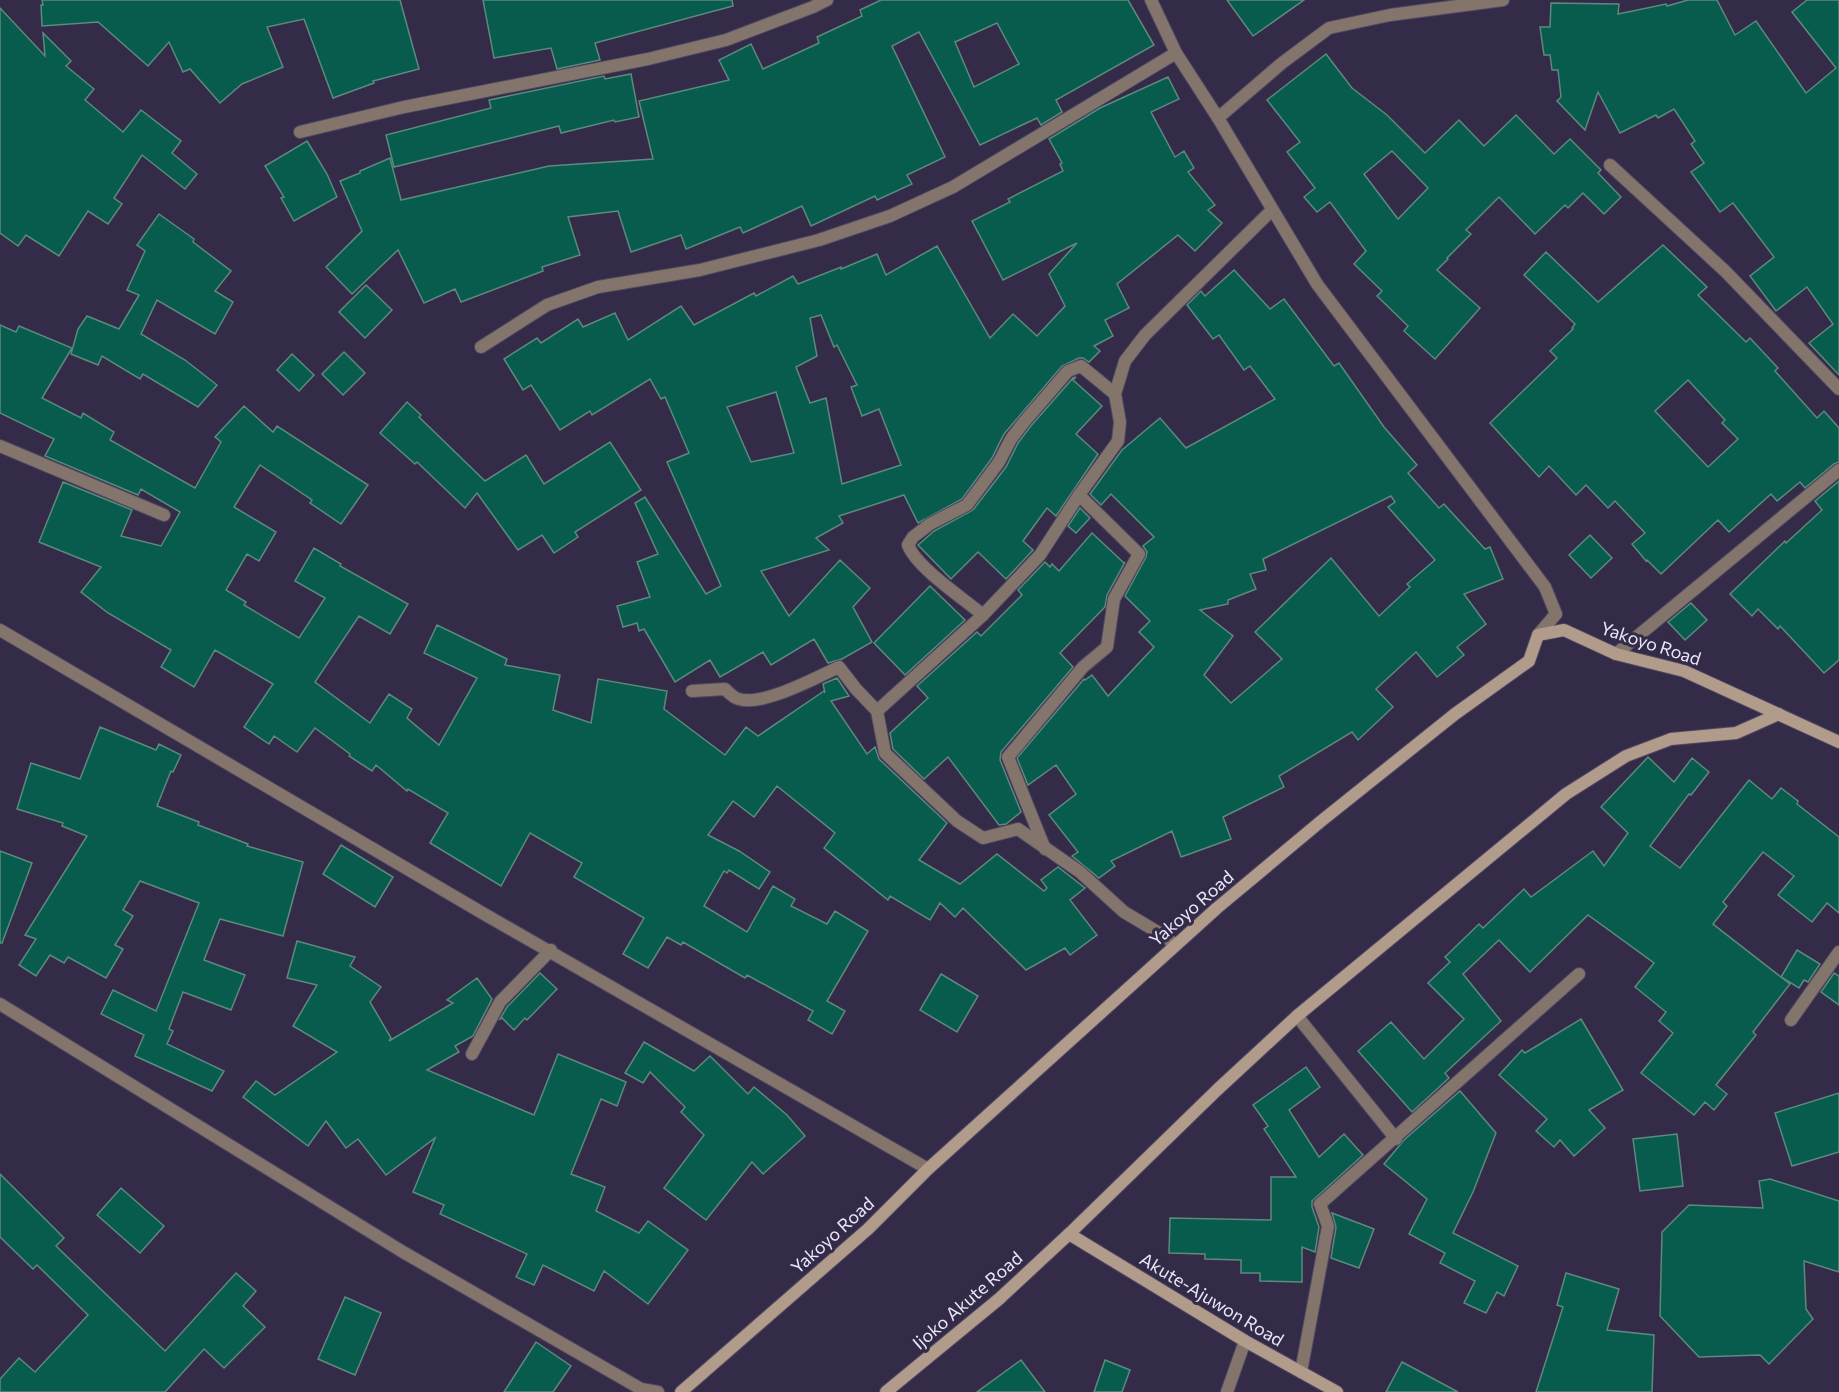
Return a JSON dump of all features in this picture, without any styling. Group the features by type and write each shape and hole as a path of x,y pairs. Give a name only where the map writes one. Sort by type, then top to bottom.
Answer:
{"main road":[{"name":"Yakoyo Road","path":"681,1392 868,1229 928,1169 1175,945 1320,822 1455,714 1529,661 1538,635 1564,630 1616,654 1684,671 1839,742"},
{"path":"1069,1234 1217,1090 1297,1016 1566,794 1626,756 1671,739 1736,733 1779,714"},
{"name":"Akute-Ajuwon Road","path":"1069,1234 1245,1341 1337,1392"},
{"name":"Ijoko Akute Road","path":"886,1392 999,1299 1069,1234"}],"street":[{"path":"300,132 404,107 648,59 726,40 827,0"},
{"path":"1152,0 1176,53 1218,118 1317,284 1545,587 1556,614 1538,635"},
{"path":"1218,118 1282,63 1329,28 1390,15 1503,0"},
{"path":"481,347 547,305 598,287 722,264 819,240 890,216 953,187 1176,53"},
{"path":"1610,165 1725,271 1839,388"},
{"path":"877,711 983,615 1040,555 1118,441 1120,422 1115,394 1125,361 1145,335 1272,210"},
{"path":"983,615 925,567 911,552 908,545 913,537 930,524 967,506 999,462 1011,439 1068,371 1081,366 1115,394"},
{"path":"0,446 164,515"},
{"path":"1616,654 1839,471"},
{"path":"1045,849 1008,757 1083,667 1107,647 1114,600 1139,554 1079,495"},
{"path":"0,630 469,905 551,950 928,1169"},
{"path":"692,691 725,689 736,698 748,701 787,691 839,667 877,711 885,753 957,821 983,838 1018,829 1080,872 1124,912 1166,937 1175,945"},
{"path":"472,1054 500,1002 551,950"},
{"path":"1791,1020 1839,952"},
{"path":"1301,1372 1328,1226 1320,1204 1579,974"},
{"path":"0,1004 403,1252 641,1389 658,1392"},
{"path":"1297,1016 1395,1139"},
{"path":"1227,1392 1245,1341"}],"building":[{"path":"42,0 400,0 419,69 373,81 374,83 333,98 304,19 267,27 283,67 242,84 220,103 190,69 183,72 169,42 148,66 98,22 42,26"},
{"path":"483,0 732,0 733,6 595,43 600,60 557,69 551,48 494,58"},
{"path":"881,0 1128,0 1154,45 1056,100 1062,112 1041,125 1037,118 980,145 919,32 892,46 945,157 907,175 912,184 877,200 875,196 811,226 802,206 743,233 740,227 686,249 681,235 631,252 618,211 568,217 580,255 542,267 543,271 461,302 455,289 424,303 398,250 352,294 326,267 362,231 340,181 360,171 390,158 401,200 549,166 653,159 639,101 729,80 719,60 751,44 763,69 819,43 817,37 862,16 860,10","holes":["997,23 1019,64 974,87 955,42"]},
{"path":"1227,0 1304,0 1253,36"},
{"path":"1688,0 1717,0 1735,35 1756,21 1806,93 1836,68 1792,12 1807,0 1839,0 1839,375 1809,343 1833,324 1807,287 1776,311 1750,276 1774,257 1733,203 1720,212 1691,172 1704,163 1691,144 1695,141 1674,109 1658,118 1656,115 1620,133 1598,92 1585,130 1557,101 1561,97 1558,70 1552,70 1550,55 1544,55 1540,27 1550,27 1551,3 1619,4 1618,14"},
{"path":"0,8 45,56 43,33 71,61 66,66 94,89 85,100 123,132 141,110 181,141 172,153 197,174 185,189 142,155 114,198 122,204 108,224 88,211 59,256 26,235 18,246 0,233"},
{"path":"1326,54 1352,88 1387,115 1425,153 1459,120 1484,146 1516,115 1554,154 1570,139 1601,170 1598,173 1621,197 1604,214 1583,193 1568,208 1565,205 1535,234 1499,197 1466,230 1471,234 1437,270 1480,308 1435,359 1404,331 1408,326 1377,296 1382,291 1354,264 1366,251 1330,202 1317,212 1304,197 1315,188 1287,152 1300,142 1267,100","holes":["1392,151 1428,188 1398,219 1364,174"]},
{"path":"631,74 639,117 615,122 614,120 561,133 559,126 394,167 386,135 491,108 489,100 604,76 605,79"},
{"path":"1168,77 1179,99 1151,112 1175,157 1184,151 1194,168 1188,172 1215,205 1208,210 1222,223 1195,251 1178,235 1117,284 1129,308 1105,320 1113,336 1094,346 1100,351 1089,362 1079,358 1062,366 1004,434 992,458 962,499 918,523 904,495 839,516 843,523 816,538 829,550 761,571 789,616 840,560 870,588 853,607 872,642 842,659 828,663 814,639 771,665 763,652 720,677 710,660 675,682 644,629 639,631 637,623 623,627 617,606 650,597 637,562 658,554 635,503 645,497 706,594 721,586 667,462 689,453 665,397 661,399 650,379 592,415 590,411 560,430 531,385 523,390 504,359 537,338 541,343 578,319 583,327 615,313 628,340 681,306 694,325 754,293 756,296 793,276 798,284 877,254 886,275 937,246 990,338 1013,314 1037,336 1065,306 1049,274 1077,243 1003,280 972,221 1010,202 1008,199 1063,171 1060,164 1062,163 1049,139 1100,108","holes":["821,315 834,347 837,345 857,385 851,387 862,416 879,409 901,465 842,484 826,398 810,403 796,367 817,356 810,318","776,392 794,453 751,462 727,407"]},
{"path":"307,141 327,174 337,197 294,221 281,198 284,197 265,166"},
{"path":"159,214 194,239 193,242 231,271 215,291 233,302 215,334 157,300 141,334 185,360 217,385 198,407 143,374 140,379 102,356 98,365 71,354 78,329 87,316 119,329 139,295 127,290 145,251 137,245"},
{"path":"1663,245 1707,287 1698,295 1746,342 1750,338 1778,368 1775,371 1817,418 1824,411 1839,428 1839,462 1805,488 1800,482 1777,501 1771,494 1729,532 1718,520 1661,574 1632,544 1645,533 1615,501 1608,508 1586,485 1576,495 1549,466 1539,477 1490,423 1557,358 1550,351 1573,329 1575,324 1524,275 1546,252 1598,302","holes":["1688,380 1725,420 1722,423 1738,439 1708,467 1655,411"]},
{"path":"1234,270 1270,309 1284,299 1334,366 1339,363 1384,427 1417,465 1408,473 1439,508 1444,504 1485,549 1490,547 1503,579 1464,594 1486,624 1457,647 1464,655 1437,677 1416,652 1376,689 1393,707 1358,740 1352,732 1279,776 1284,787 1223,817 1231,839 1181,857 1172,831 1111,861 1115,866 1099,878 1072,856 1078,852 1049,815 1076,794 1056,765 1028,785 1017,758 1084,679 1092,675 1108,696 1154,647 1139,632 1150,621 1125,596 1146,557 1147,552 1143,546 1154,537 1111,494 1101,505 1090,494 1122,450 1160,418 1186,448 1275,399 1250,366 1244,370 1219,335 1213,339 1187,305 1201,291 1205,296","holes":["1391,496 1395,502 1388,507 1435,560 1407,584 1410,587 1379,616 1331,558 1255,632 1282,659 1231,703 1204,675 1233,636 1200,610 1228,604 1228,600 1256,589 1250,574 1266,570 1263,559"]},
{"path":"366,285 392,310 365,338 339,312"},
{"path":"0,325 16,332 19,326 72,348 42,398 81,418 83,413 114,432 110,440 195,488 221,442 215,437 244,406 273,432 277,426 368,485 341,524 310,503 312,500 260,465 234,507 276,532 259,561 247,554 226,590 246,602 244,605 299,638 325,598 295,581 314,548 341,564 340,566 408,604 390,634 359,616 315,682 370,723 389,694 412,709 407,718 439,745 477,678 424,653 437,625 507,659 505,665 560,675 553,710 591,723 598,679 667,691 664,709 725,755 746,727 758,736 824,691 825,693 823,684 837,678 849,696 831,701 867,754 875,747 879,759 947,823 919,860 960,884 997,854 1044,891 1047,888 1041,880 1058,867 1085,888 1070,900 1097,935 1070,955 1065,948 1026,970 963,908 955,917 940,903 930,920 890,896 888,900 824,848 835,833 777,786 754,817 733,801 708,835 739,851 770,872 759,889 729,870 727,873 724,871 704,906 747,932 773,886 795,899 791,906 827,924 835,911 868,931 827,1001 845,1011 832,1034 808,1020 813,1011 747,975 745,978 683,942 681,945 667,937 648,968 623,954 644,918 574,877 582,863 530,833 501,886 430,843 448,813 408,789 407,791 376,765 372,771 349,756 350,754 315,728 297,752 274,736 269,744 244,727 273,684 215,650 194,687 161,667 171,650 108,613 81,592 101,567 39,542 63,482 132,510 121,536 161,546 180,512 141,489 138,495 45,456 54,439 0,413"},
{"path":"344,352 365,373 343,395 322,374"},
{"path":"292,354 314,375 299,391 277,370"},
{"path":"1076,377 1073,380 1102,406 1076,434 1098,454 1056,516 1047,508 1023,541 1033,550 1006,579 978,552 951,579 918,545 934,531 973,510 1006,467 1018,443 1030,427 1073,378"},
{"path":"407,402 421,415 419,417 485,481 526,455 544,484 610,442 641,490 575,532 578,537 554,553 542,535 518,550 477,493 465,508 417,462 415,464 380,433"},
{"path":"1839,481 1839,660 1824,673 1780,626 1778,629 1758,609 1752,616 1730,594 1785,541 1786,543 1822,510 1815,501"},
{"path":"1080,508 1090,518 1076,533 1068,526"},
{"path":"1092,533 1125,562 1107,595 1105,607 1060,653 1073,667 1001,752 1000,760 1021,812 1006,824 999,825 948,757 924,779 893,749 890,733 928,698 917,686 977,632 981,636 1022,595 1018,590 1045,562 1050,567 1052,564 1059,571"},
{"path":"1590,535 1612,558 1591,578 1569,555"},
{"path":"930,586 965,620 905,675 874,643"},
{"path":"1691,603 1707,620 1685,640 1668,622"},
{"path":"100,727 156,750 159,744 181,755 173,772 171,771 157,806 199,822 198,825 248,844 247,846 303,862 283,936 220,919 204,960 245,975 231,1010 183,992 169,1029 173,1031 167,1044 224,1071 212,1091 135,1056 144,1035 101,1014 113,990 156,1011 199,903 140,881 123,910 133,916 115,945 123,949 106,978 68,957 64,963 50,955 36,976 19,965 36,939 25,935 87,836 62,826 63,823 17,809 31,763 80,779"},
{"path":"1648,757 1674,782 1692,758 1709,772 1691,795 1689,794 1650,846 1680,868 1749,780 1772,799 1781,788 1798,801 1797,804 1839,837 1839,913 1827,903 1812,922 1778,895 1794,876 1763,852 1723,902 1727,906 1713,924 1790,984 1753,1032 1756,1035 1716,1085 1727,1094 1714,1110 1705,1102 1694,1115 1641,1073 1673,1033 1659,1021 1666,1012 1635,987 1654,963 1588,915 1530,972 1499,940 1463,974 1501,1021 1445,1073 1449,1078 1412,1112 1358,1051 1391,1022 1424,1059 1464,1019 1428,983 1450,962 1445,957 1479,924 1483,928 1524,889 1531,897 1593,851 1604,866 1628,833 1601,807"},
{"path":"341,845 393,877 375,907 323,874"},
{"path":"0,851 32,863 2,943 0,943"},
{"path":"297,941 355,957 350,966 381,987 370,1002 391,1038 389,1041 453,1003 447,1000 477,978 492,999 473,1036 455,1046 459,1052 427,1070 534,1115 558,1054 626,1082 617,1106 601,1099 571,1174 605,1187 596,1211 639,1233 648,1221 688,1250 648,1304 604,1271 594,1291 543,1265 534,1285 516,1277 527,1254 440,1214 444,1205 413,1192 435,1138 386,1175 358,1139 346,1148 326,1121 308,1146 243,1097 256,1081 275,1095 337,1052 293,1026 317,985 287,978"},
{"path":"1797,950 1820,964 1808,982 1804,980 1799,988 1781,977"},
{"path":"540,973 557,989 514,1030 502,1018 500,1019 507,1007"},
{"path":"1834,973 1839,976 1839,1005 1821,992"},
{"path":"941,974 978,996 957,1032 920,1010"},
{"path":"1581,1019 1623,1090 1589,1110 1605,1128 1574,1156 1560,1140 1554,1147 1536,1131 1547,1119 1499,1075 1522,1050 1525,1053"},
{"path":"644,1042 694,1071 710,1056 748,1094 754,1087 787,1115 805,1136 763,1174 752,1162 706,1220 664,1188 704,1135 681,1112 685,1107 650,1072 643,1083 625,1073"},
{"path":"1306,1067 1320,1087 1289,1110 1319,1157 1344,1134 1363,1155 1312,1201 1319,1227 1315,1252 1302,1247 1302,1282 1260,1281 1260,1273 1241,1273 1241,1260 1205,1259 1205,1254 1169,1253 1170,1218 1271,1220 1271,1177 1296,1177 1264,1129 1268,1126 1253,1105"},
{"path":"1460,1091 1496,1133 1473,1192 1453,1233 1518,1266 1504,1296 1497,1292 1486,1313 1464,1303 1475,1281 1440,1263 1445,1253 1409,1234 1427,1199 1384,1164 1404,1140"},
{"path":"1839,1093 1839,1152 1792,1166 1775,1113"},
{"path":"1677,1134 1683,1186 1640,1191 1633,1139"},
{"path":"0,1174 64,1238 56,1246 165,1351 236,1273 256,1291 243,1306 265,1327 224,1368 204,1349 165,1392 0,1392 0,1379 19,1358 35,1372 88,1315 37,1265 33,1269 0,1237"},
{"path":"1770,1179 1839,1201 1839,1272 1804,1261 1806,1309 1813,1319 1769,1364 1760,1355 1699,1357 1660,1316 1662,1232 1689,1205 1763,1208 1759,1181"},
{"path":"121,1188 164,1226 140,1253 97,1215"},
{"path":"1332,1213 1374,1229 1359,1268 1331,1258 1336,1227"},
{"path":"1566,1273 1619,1289 1607,1330 1654,1335 1652,1392 1536,1392 1563,1307 1557,1305"},
{"path":"345,1297 381,1313 355,1375 318,1359"},
{"path":"536,1342 571,1366 553,1392 504,1392"},
{"path":"1021,1360 1045,1392 977,1392"},
{"path":"1105,1360 1130,1370 1122,1392 1094,1392"},
{"path":"1402,1362 1458,1392 1386,1392"}]}
